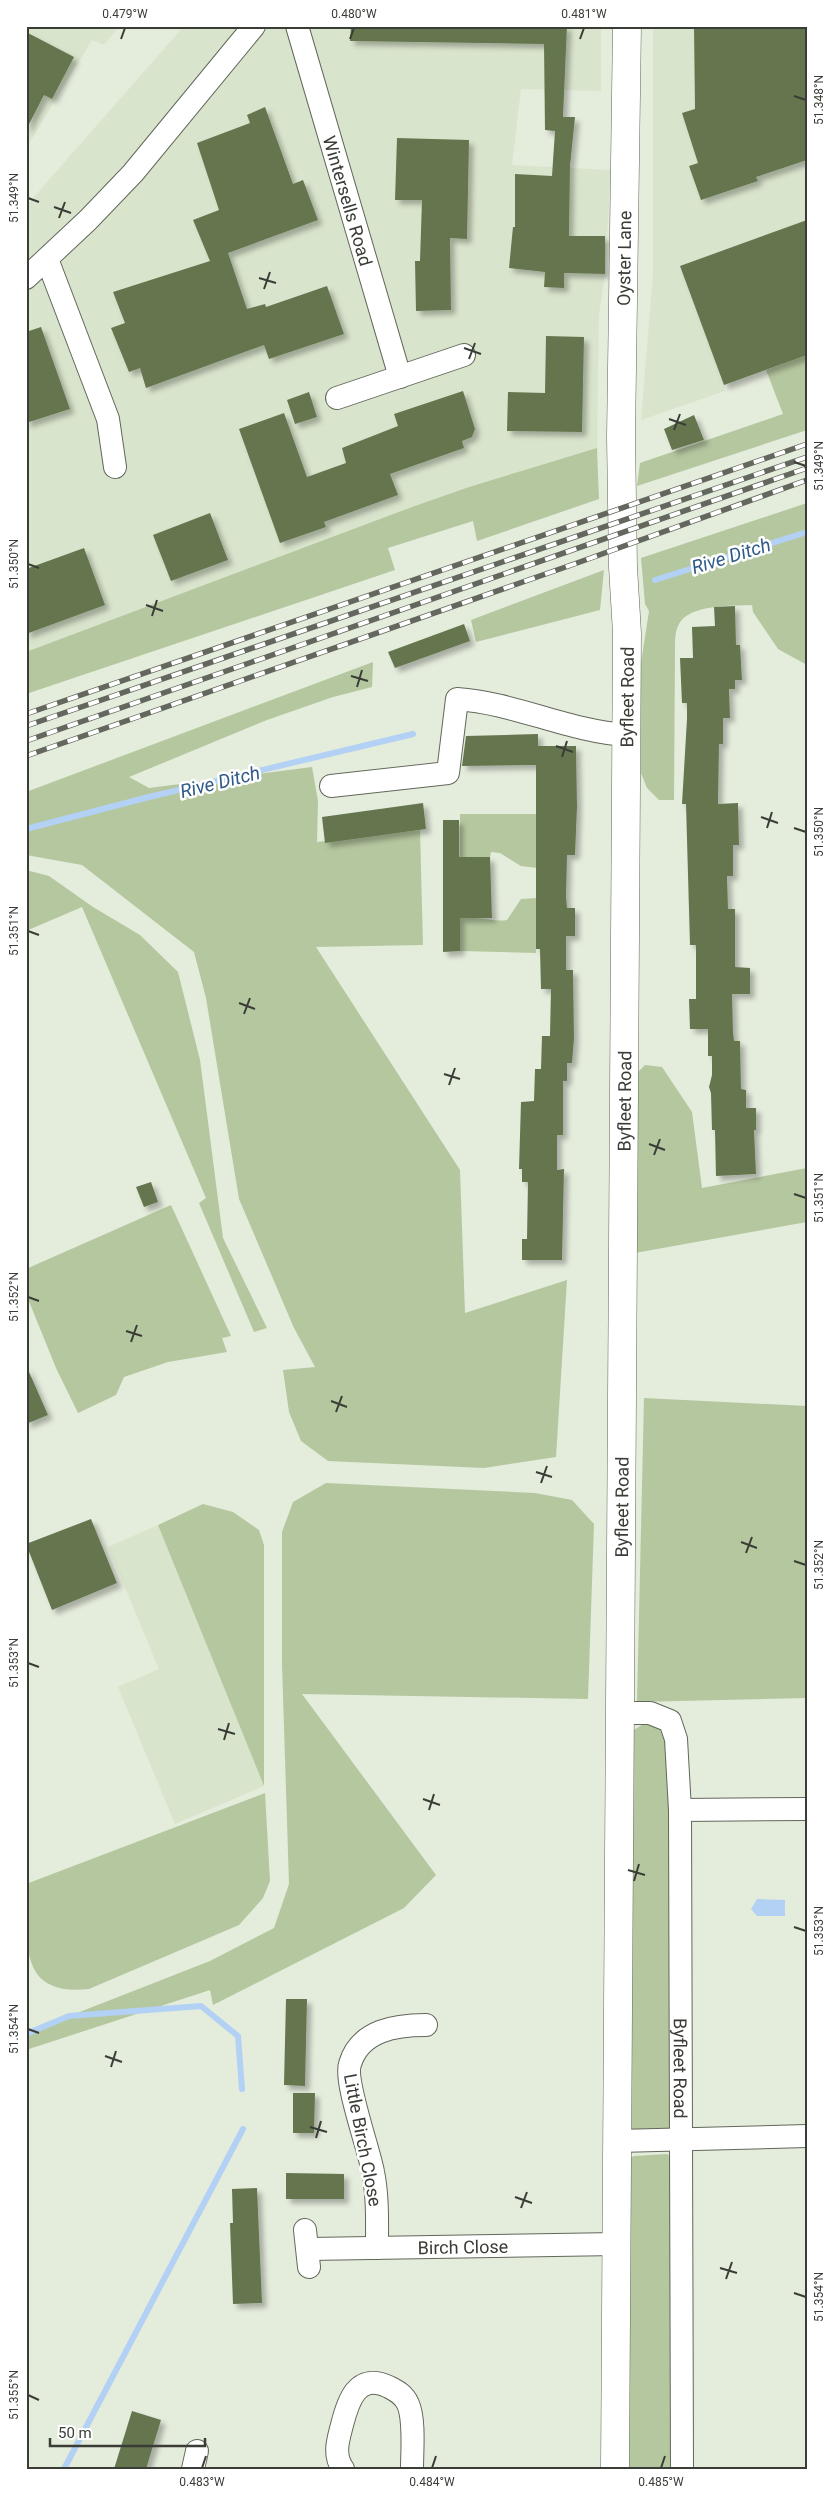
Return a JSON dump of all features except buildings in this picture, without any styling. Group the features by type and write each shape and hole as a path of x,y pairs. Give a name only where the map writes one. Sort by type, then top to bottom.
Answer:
{"main road":[{"name":"Oyster Lane","path":"622,489 627,26"},
{"name":"Byfleet Road","path":"615,2469 627,633 622,489"}],"street":[{"path":"26,278 88,220 133,173 254,26"},
{"name":"Wintersells Road","path":"297,26 400,377"},
{"path":"47,258 108,419 115,467"},
{"path":"337,398 464,355"},
{"path":"331,786 448,773 457,700 486,701 598,733 626,735"},
{"name":"Byfleet Road","path":"620,1713 650,1713 670,1721 676,1739 680,1810 682,2469"},
{"path":"680,1810 807,1809"},
{"name":"Little Birch Close","path":"377,2248 377,2207 373,2171 350,2081 349,2064 360,2047 373,2034 399,2025 425,2022"},
{"path":"618,2141 807,2136"},
{"name":"Birch Close","path":"308,2249 617,2244"},
{"path":"343,2469 336,2450 348,2400 358,2388 373,2383 384,2385 400,2392 408,2404 412,2431 412,2469"}],"shaded area":[{"path":"26,26 119,26 104,45 92,40 26,148"},
{"path":"184,26 601,26 601,91 521,89 512,165 611,170 605,274 599,314 597,448 469,487 412,507 26,652 26,206"},
{"path":"653,26 807,26 807,355 724,385 725,391 641,420 653,275"},
{"path":"158,1525 264,1786 175,1824 118,1687 159,1669 108,1547"}],"green space":[{"path":"807,355 807,430 637,486 640,463 783,414 766,370"},
{"path":"597,448 599,499 477,541 473,521 388,548 395,570 26,694 26,652 412,507 469,487"},
{"path":"807,503 807,665 778,649 753,612 752,605 712,607 701,609 684,617 679,624 675,639 674,800 659,800 647,788 641,773 641,663 649,611 645,604 641,558"},
{"path":"604,570 600,610 476,642 471,620"},
{"path":"373,662 372,687 333,697 267,720 129,777 149,788 312,767 318,801 317,842 420,830 423,945 316,947 460,1170 465,1313 567,1280 556,1457 484,1468 328,1461 301,1441 289,1412 283,1370 315,1367 294,1328 239,1199 206,998 194,952 82,865 26,855 26,792"},
{"path":"460,814 536,814 537,868 521,866 500,853 491,852 490,857 473,857 475,918 507,920 521,899 537,898 536,953 460,951"},
{"path":"26,870 49,876 93,907 140,935 178,972 200,1060 223,1238 267,1328 254,1332 199,1203 206,1198 82,907 26,931"},
{"path":"645,1065 662,1067 692,1112 702,1188 807,1168 807,1222 635,1253 637,1073"},
{"path":"171,1205 231,1336 222,1338 227,1352 168,1362 124,1377 116,1395 78,1413 56,1368 26,1294 26,1269"},
{"path":"644,1398 807,1406 807,1698 637,1702"},
{"path":"326,1483 535,1493 572,1500 594,1524 588,1699 302,1694 436,1875 404,1908 213,2005 210,1990 26,2050 26,2033 210,1961 274,1928 289,1884 282,1664 282,1532 293,1502"},
{"path":"203,1504 233,1512 259,1530 264,1545 264,1786 158,1525"},
{"path":"651,1719 670,1721 680,2131 617,2133 620,1739"},
{"path":"265,1793 270,1881 263,1898 239,1925 89,1989 74,1990 60,1988 51,1985 41,1978 34,1968 29,1955 25,1925 26,1884"},
{"path":"667,2154 673,2158 676,2469 615,2469 617,2164 634,2156"}],"water":[{"path":"757,1899 785,1900 785,1916 757,1916 751,1909"}],"waterway":[{"name":"Rive Ditch","path":"655,580 807,532"},
{"name":"Rive Ditch","path":"26,829 145,798 413,734"},
{"path":"26,2034 69,2016 201,2006 238,2036 242,2089"},
{"path":"64,2469 243,2129"}],"railway":[{"path":"26,714 807,444"},
{"path":"26,726 807,457"},
{"path":"26,741 807,468"},
{"path":"26,756 577,563 807,480"}]}
